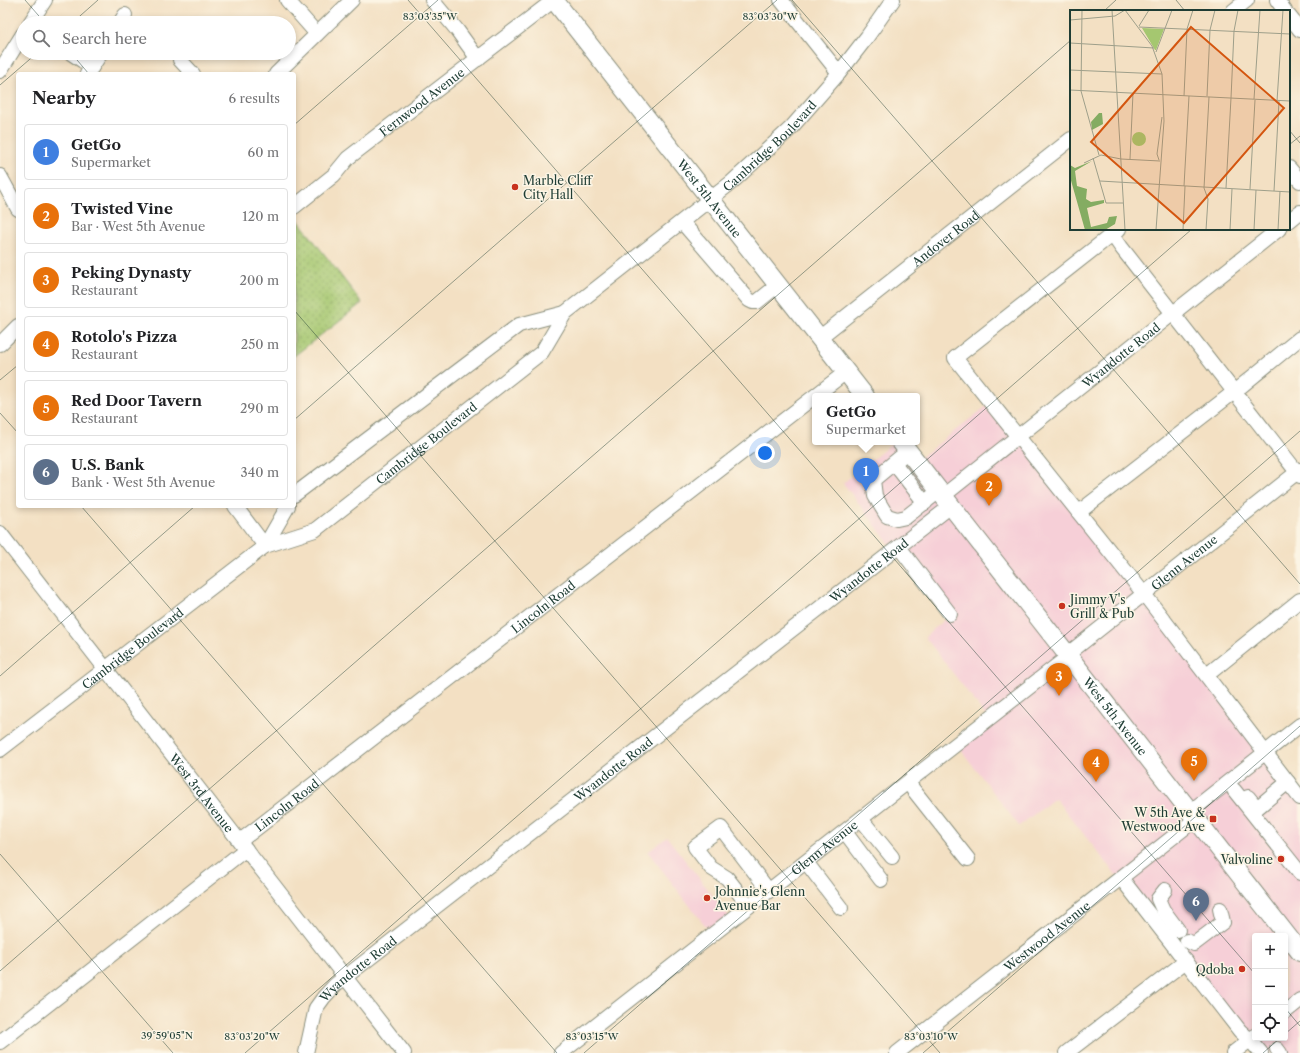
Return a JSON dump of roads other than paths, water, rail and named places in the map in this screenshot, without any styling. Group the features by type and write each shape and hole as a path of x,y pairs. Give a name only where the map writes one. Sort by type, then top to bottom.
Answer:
{"main road":[{"name":"West 5th Avenue","path":"554,0 863,393"},
{"name":"West 5th Avenue","path":"904,447 1300,952"}],"street":[{"path":"35,16 45,0"},
{"path":"287,0 318,34"},
{"path":"296,55 352,0"},
{"path":"432,0 457,30 478,59"},
{"name":"Fernwood Avenue","path":"296,205 334,175 348,158 554,0"},
{"path":"781,0 839,73"},
{"name":"Cambridge Boulevard","path":"0,750 265,546 315,530 542,352 566,313 711,200 790,129 839,73 893,0"},
{"path":"1234,10 1247,0"},
{"path":"1277,0 1284,10"},
{"path":"1290,17 1300,30"},
{"path":"0,71 16,45"},
{"path":"79,60 90,70 96,60"},
{"path":"180,60 191,72"},
{"path":"278,72 291,60"},
{"name":"Andover Road","path":"819,338 1070,140"},
{"path":"1290,169 1300,182"},
{"path":"0,176 16,205"},
{"path":"1290,220 1300,212"},
{"path":"682,222 749,300 757,302 778,285"},
{"name":"Wyandotte Road","path":"306,1053 316,1008 334,986 927,525 944,498 1018,436 1278,230"},
{"path":"1299,473 1121,248 1116,232 955,358 1144,594 1300,798"},
{"name":"Cambridge Boulevard","path":"296,493 519,325 566,313"},
{"path":"0,344 16,328"},
{"path":"1079,512 1234,392 1300,338"},
{"name":"Lincoln Road","path":"819,393 846,372"},
{"name":"Lincoln Road","path":"0,1042 243,845 812,399"},
{"path":"904,447 894,463 873,480 875,496 884,512 892,518 897,519 906,517 920,506 944,498"},
{"path":"894,463 920,506 927,525"},
{"name":"Glenn Avenue","path":"561,1053 908,783 1144,594 1299,473"},
{"path":"236,508 265,546"},
{"name":"Cambridge Boulevard","path":"265,546 287,508"},
{"name":"West 3rd Avenue","path":"0,533 404,1053"},
{"path":"899,547 950,614"},
{"path":"1207,676 1300,600"},
{"name":"Westwood Avenue","path":"897,1053 1121,878 1266,752 1300,725"},
{"path":"1288,782 1257,808 1236,788 1300,873"},
{"path":"908,783 968,859"},
{"path":"862,819 892,856"},
{"path":"749,906 727,878 711,868 695,847 720,828 769,891"},
{"path":"845,832 881,880"},
{"path":"806,862 841,908"},
{"path":"1121,878 1240,1031 1252,1037"},
{"path":"1161,894 1162,910 1178,930"},
{"path":"1188,942 1222,922 1220,909"},
{"path":"1066,1053 1186,961"},
{"path":"1288,1010 1300,1000"},
{"path":"1233,1053 1252,1039"},
{"path":"1255,1041 1261,1053"}],"tunnel":[{"path":"1173,933 1182,945"}],"place":[{"name":"Marble Cliff City Hall","path":"515,187"},
{"name":"GetGo","path":"866,491"},
{"name":"Twisted Vine","path":"989,506"},
{"name":"Jimmy V's Grill & Pub","path":"1062,606"},
{"name":"Peking Dynasty","path":"1059,696"},
{"name":"Red Door Tavern","path":"1194,781"},
{"name":"Rotolo's Pizza","path":"1096,782"},
{"name":"W 5th Ave & Westwood Ave","path":"1213,819"},
{"name":"Valvoline","path":"1281,859"},
{"name":"Johnnie's Glenn Avenue Bar","path":"707,898"},
{"name":"U.S. Bank","path":"1196,921"},
{"name":"Qdoba","path":"1242,969"}]}
